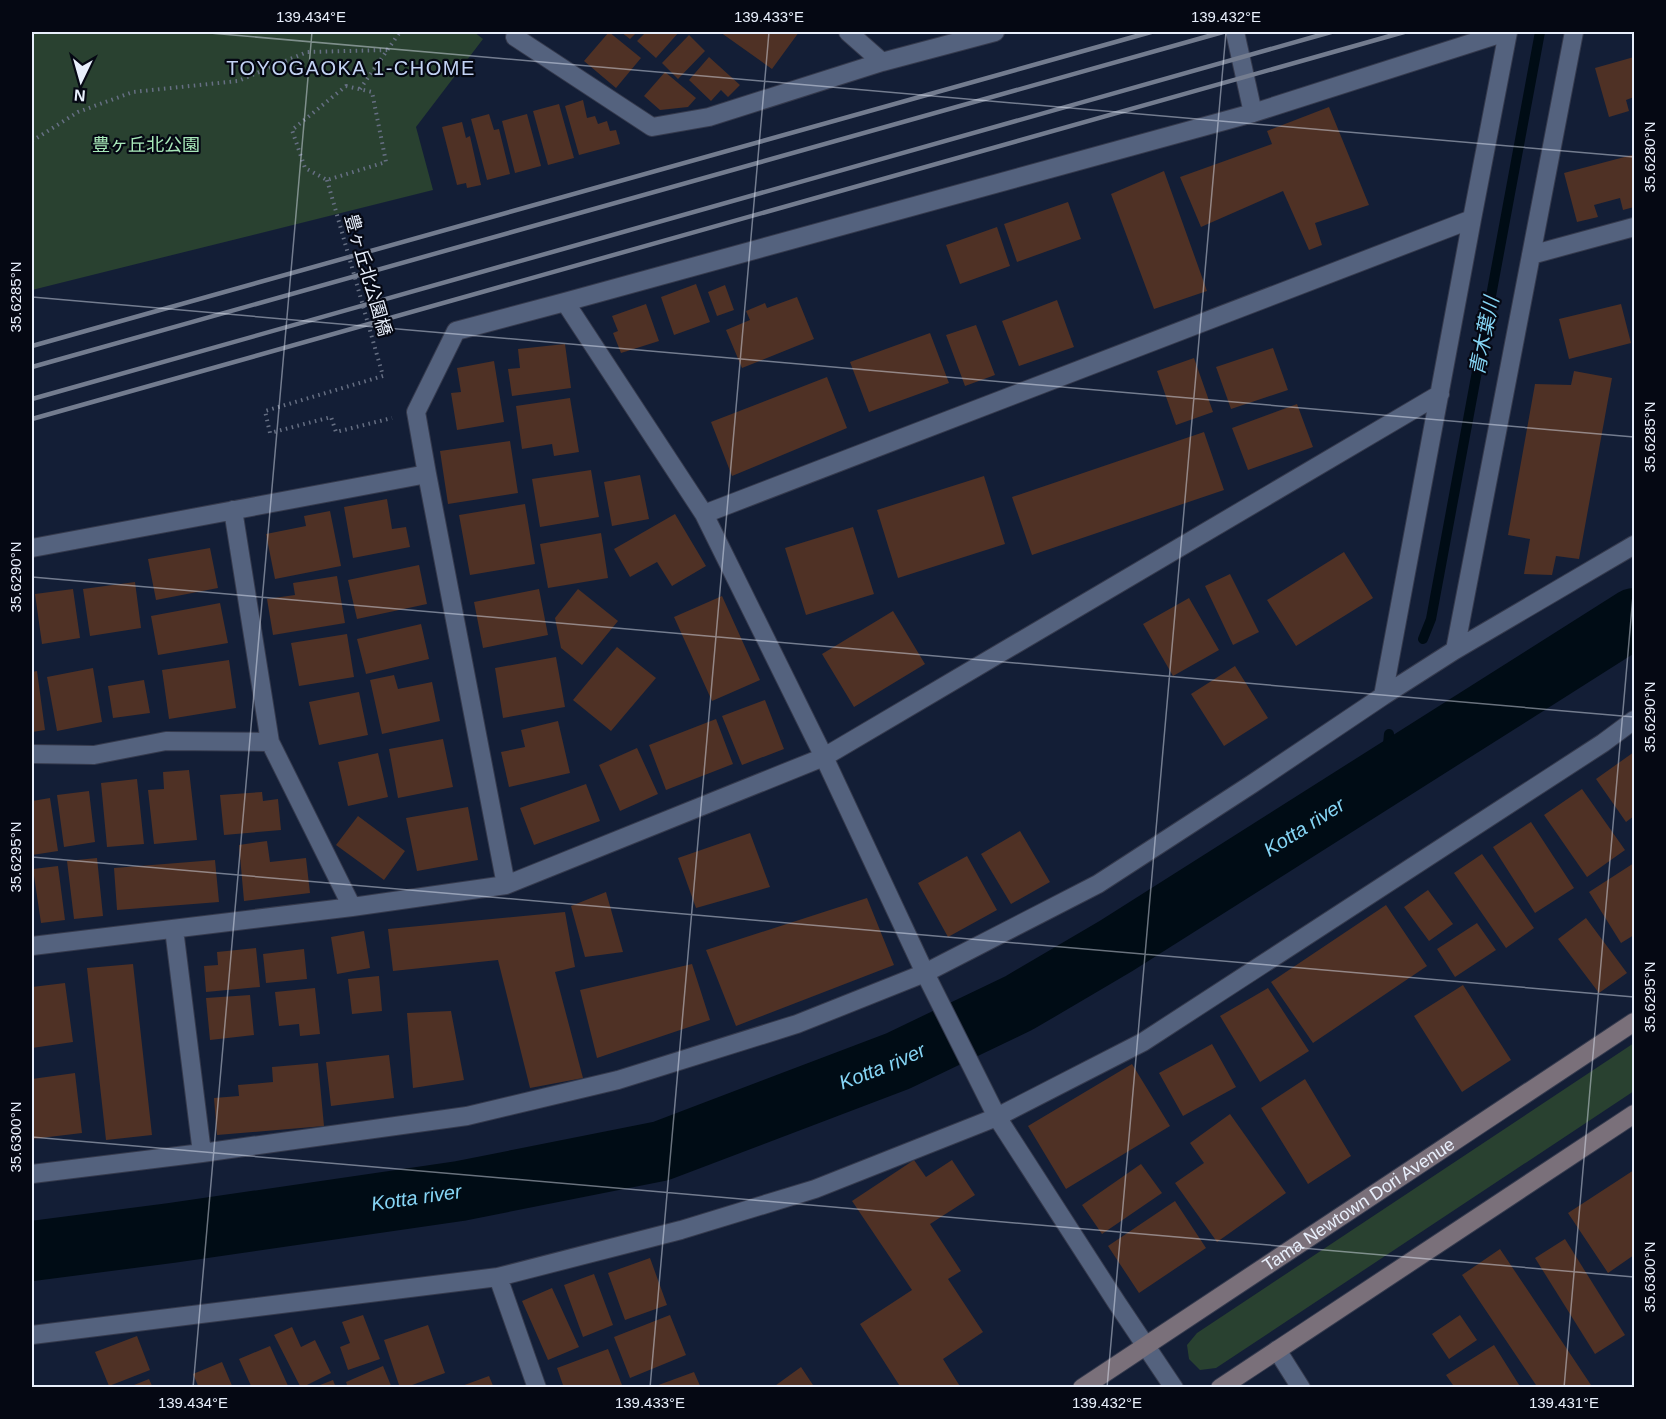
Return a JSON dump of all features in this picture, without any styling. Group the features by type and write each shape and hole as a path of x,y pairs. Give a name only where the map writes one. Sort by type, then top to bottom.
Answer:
{"main road":[{"name":"Tama Newtown Dori Avenue","path":"1082,1388 1635,1022"},
{"path":"1220,1388 1635,1114"}],"street":[{"path":"848,32 882,62"},
{"path":"515,37 651,127 709,117 882,62 995,32"},
{"path":"1235,32 1253,113"},
{"path":"506,885 416,412 456,331 1253,113 1507,32 1383,696"},
{"path":"1455,650 1574,32"},
{"path":"704,514 1472,219"},
{"path":"1531,255 1635,227"},
{"path":"565,302 704,514 824,757 925,973 997,1117 1174,1388"},
{"path":"32,946 352,907 506,885 824,757 1440,394"},
{"path":"32,548 427,474"},
{"path":"233,510 270,742 352,907"},
{"path":"32,1174 467,1116 618,1080 797,1024 925,973 1098,884 1455,650 1635,545"},
{"path":"32,1335 498,1276 681,1230 815,1189 997,1117 1143,1042 1635,720"},
{"path":"32,754 94,755 166,741 270,742"},
{"path":"174,928 202,1153"},
{"path":"498,1276 537,1388"},
{"path":"1277,1350 1301,1388"}],"path":[{"path":"360,89 400,32"},
{"path":"32,141 78,112 133,92 238,81 308,52 388,50"},
{"path":"346,86 360,89 372,92 386,162 327,180 305,168 291,130 346,86"},
{"name":"豊ヶ丘北公園橋","path":"327,180 383,376 265,411 270,432 331,417 336,432 416,412"}],"green space":[{"name":"豊ヶ丘北公園","path":"32,32 474,32 483,39 416,127 433,190 32,290"},
{"path":"1634,1043 1634,1091 1216,1368 1200,1370 1189,1359 1187,1345 1197,1333"}],"building":[{"path":"609,32 641,58 616,88 584,61"},
{"path":"621,32 637,32 630,39"},
{"path":"646,32 679,32 656,58 637,41"},
{"path":"720,32 799,32 772,69"},
{"path":"689,35 705,51 678,79 662,63"},
{"path":"709,57 740,85 728,97 721,90 711,101 689,80"},
{"path":"1634,57 1634,97 1626,100 1629,111 1609,117 1595,68"},
{"path":"665,72 696,98 688,107 660,110 644,96"},
{"path":"583,100 587,118 595,116 598,124 607,121 610,131 616,130 620,144 579,155 565,106"},
{"path":"559,104 574,158 548,165 533,111"},
{"path":"1329,107 1369,205 1315,223 1322,245 1309,250 1283,191 1201,227 1180,177 1272,144 1267,131"},
{"path":"489,114 494,130 499,129 510,174 487,180 471,119"},
{"path":"527,114 541,166 515,173 502,121"},
{"path":"462,122 466,138 470,136 481,185 467,188 466,183 457,185 442,127"},
{"path":"1632,155 1634,207 1623,210 1620,198 1594,205 1598,217 1577,222 1564,173"},
{"path":"1164,171 1207,291 1154,309 1111,194"},
{"path":"1068,202 1081,239 1017,262 1004,224"},
{"path":"997,227 1010,266 960,284 946,245"},
{"path":"696,284 710,322 674,335 661,297"},
{"path":"725,285 734,310 717,316 708,292"},
{"path":"797,297 814,339 742,368 726,330 750,320 746,311 765,303 767,308"},
{"path":"1057,300 1074,347 1019,366 1002,321"},
{"path":"646,304 659,341 621,353 613,333 618,331 612,316"},
{"path":"1621,304 1631,343 1569,359 1559,319"},
{"path":"976,325 995,375 965,386 946,335"},
{"path":"930,333 949,383 869,412 850,362"},
{"path":"565,344 571,388 512,396 508,369 520,368 518,349"},
{"path":"1273,348 1288,390 1231,409 1216,367"},
{"path":"1194,358 1213,412 1176,425 1157,371"},
{"path":"494,361 504,422 457,430 451,393 461,392 457,368"},
{"path":"1574,371 1612,378 1579,559 1556,556 1552,575 1524,574 1530,539 1508,535 1535,384 1571,385"},
{"path":"827,377 847,428 732,476 711,422"},
{"path":"570,398 579,452 554,456 552,444 522,449 516,406"},
{"path":"1297,404 1313,447 1248,470 1232,428"},
{"path":"1204,432 1224,490 1032,555 1012,497"},
{"path":"510,441 518,493 448,504 440,451"},
{"path":"591,470 599,517 540,527 532,479"},
{"path":"640,475 649,519 612,526 604,482"},
{"path":"984,476 1005,544 898,578 877,510"},
{"path":"387,499 392,529 406,527 410,547 353,558 344,507"},
{"path":"525,504 535,564 470,575 459,515"},
{"path":"330,511 341,566 275,579 266,534 306,526 304,516"},
{"path":"675,514 706,566 672,586 657,562 630,577 614,549"},
{"path":"853,527 874,594 806,615 785,548"},
{"path":"601,533 608,578 548,588 540,544"},
{"path":"210,548 218,588 156,600 148,559"},
{"path":"1344,552 1373,598 1296,646 1267,600"},
{"path":"419,565 427,604 357,619 348,580"},
{"path":"1230,574 1259,632 1233,645 1205,586"},
{"path":"337,576 345,623 273,635 267,599 295,595 293,583"},
{"path":"135,582 141,628 90,636 83,589"},
{"path":"73,589 80,638 42,644 35,594"},
{"path":"539,589 548,635 483,648 474,602"},
{"path":"578,589 618,621 582,665 561,648 555,618"},
{"path":"722,596 760,680 712,701 674,617"},
{"path":"1189,598 1219,650 1173,676 1143,624"},
{"path":"220,603 228,643 158,655 151,616"},
{"path":"893,611 925,664 854,707 822,654"},
{"path":"421,624 429,659 366,674 357,639"},
{"path":"347,634 354,677 299,686 291,643"},
{"path":"617,647 656,678 611,731 573,700"},
{"path":"556,657 565,707 503,718 495,668"},
{"path":"229,660 236,708 169,719 162,670"},
{"path":"1235,666 1268,718 1224,746 1191,694"},
{"path":"93,668 102,722 57,731 47,677"},
{"path":"37,671 45,730 32,732 32,672"},
{"path":"394,675 398,689 432,682 440,721 382,734 370,680"},
{"path":"144,680 150,713 113,718 108,686"},
{"path":"359,692 368,735 319,745 309,702"},
{"path":"765,700 784,749 742,765 722,716"},
{"path":"716,719 733,764 666,790 649,745"},
{"path":"558,721 570,773 509,787 501,752 525,747 521,730"},
{"path":"443,739 453,787 398,798 389,749"},
{"path":"637,748 658,794 620,811 599,765"},
{"path":"1634,752 1634,816 1626,822 1596,779"},
{"path":"378,753 388,797 348,806 338,762"},
{"path":"189,770 197,840 154,844 148,790 164,789 163,772"},
{"path":"137,779 144,844 107,847 101,783"},
{"path":"586,784 600,821 534,845 520,808"},
{"path":"1582,789 1625,850 1587,877 1544,815"},
{"path":"89,791 95,842 64,847 57,795"},
{"path":"262,792 263,801 278,799 281,830 224,835 220,795"},
{"path":"50,798 58,851 32,855 32,801"},
{"path":"468,807 478,860 417,871 406,818"},
{"path":"358,816 405,851 384,880 336,845"},
{"path":"1531,822 1574,888 1535,913 1493,847"},
{"path":"1020,831 1050,882 1011,904 981,854"},
{"path":"750,833 770,887 696,908 678,858"},
{"path":"267,841 270,862 306,858 310,893 244,901 239,845"},
{"path":"1482,854 1534,928 1506,948 1454,873"},
{"path":"967,856 997,910 948,937 918,883"},
{"path":"97,858 103,916 74,919 67,861"},
{"path":"215,860 219,902 117,910 114,868"},
{"path":"1634,863 1634,935 1621,943 1589,892"},
{"path":"58,866 65,920 41,923 33,869"},
{"path":"1428,890 1453,924 1429,941 1404,907"},
{"path":"606,892 623,952 585,957 571,906"},
{"path":"867,898 894,965 736,1026 706,950"},
{"path":"1386,905 1427,966 1313,1043 1271,982"},
{"path":"565,912 575,967 555,972 583,1078 530,1088 498,960 393,971 388,929"},
{"path":"1586,918 1627,973 1599,993 1558,939"},
{"path":"1477,923 1496,950 1455,977 1437,949"},
{"path":"364,931 370,968 337,974 331,937"},
{"path":"256,948 260,987 206,992 204,966 218,965 217,952"},
{"path":"304,949 307,979 266,983 263,954"},
{"path":"133,964 152,1135 106,1140 87,968"},
{"path":"692,964 710,1020 597,1058 580,990"},
{"path":"379,976 382,1011 352,1014 348,979"},
{"path":"65,983 73,1042 32,1048 32,987"},
{"path":"1463,985 1511,1060 1462,1092 1414,1016"},
{"path":"315,988 320,1034 300,1036 299,1024 279,1026 275,992"},
{"path":"1268,988 1309,1051 1260,1082 1220,1016"},
{"path":"250,995 254,1035 210,1040 206,998"},
{"path":"451,1011 464,1080 413,1088 407,1013"},
{"path":"1212,1044 1236,1087 1183,1116 1159,1073"},
{"path":"389,1055 394,1098 331,1106 326,1062"},
{"path":"318,1063 324,1126 217,1135 214,1098 239,1096 238,1085 273,1082 272,1067"},
{"path":"1132,1064 1170,1126 1066,1189 1028,1126"},
{"path":"75,1073 82,1133 32,1139 32,1079"},
{"path":"1305,1079 1351,1156 1308,1184 1261,1108"},
{"path":"1230,1114 1286,1193 1217,1242 1175,1183 1204,1163 1190,1143"},
{"path":"914,1160 926,1177 952,1160 975,1195 930,1224 961,1271 948,1279 983,1332 943,1359 961,1388 901,1388 860,1324 912,1290 852,1201"},
{"path":"1141,1164 1162,1193 1102,1234 1082,1205"},
{"path":"1634,1170 1634,1255 1608,1273 1568,1213"},
{"path":"1175,1201 1206,1248 1139,1293 1108,1246"},
{"path":"1565,1239 1625,1335 1595,1354 1535,1258"},
{"path":"1500,1249 1591,1385 1588,1388 1538,1388 1462,1275"},
{"path":"650,1258 667,1305 625,1320 608,1273"},
{"path":"594,1274 613,1325 583,1337 564,1285"},
{"path":"552,1288 579,1347 548,1360 522,1301"},
{"path":"363,1315 380,1359 348,1370 340,1347 350,1343 342,1322"},
{"path":"670,1315 686,1355 630,1378 614,1337"},
{"path":"1460,1315 1477,1340 1449,1359 1432,1334"},
{"path":"428,1325 445,1373 400,1388 384,1340"},
{"path":"292,1327 301,1347 315,1340 331,1373 301,1388 274,1335"},
{"path":"137,1336 150,1370 109,1386 95,1352"},
{"path":"1494,1345 1521,1388 1455,1388 1446,1375"},
{"path":"270,1346 289,1388 252,1388 239,1359"},
{"path":"608,1349 622,1385 616,1388 564,1388 557,1368"},
{"path":"222,1362 233,1388 199,1388 193,1374"},
{"path":"383,1366 392,1388 348,1388 346,1382"},
{"path":"801,1367 815,1388 772,1388"},
{"path":"694,1372 701,1388 653,1388 653,1387"},
{"path":"489,1376 494,1388 459,1388 459,1387"},
{"path":"149,1379 153,1388 129,1388 129,1387"},
{"path":"333,1380 336,1388 315,1388 315,1387"}],"waterway":[{"name":"青木葉川","path":"1423,639 1431,619 1540,32"},
{"name":"Kotta river","path":"32,1251 460,1191 661,1151 898,1061 1019,1003 1116,946 1634,618"},
{"name":"青木葉川","path":"1385,776 1389,734"}],"railway":[{"path":"32,346 1151,32"},
{"path":"32,367 1223,32"},
{"path":"32,399 1331,32"},
{"path":"32,419 1404,32"}],"district":[{"name":"TOYOGAOKA 1-CHOME","path":"351,68"}]}
